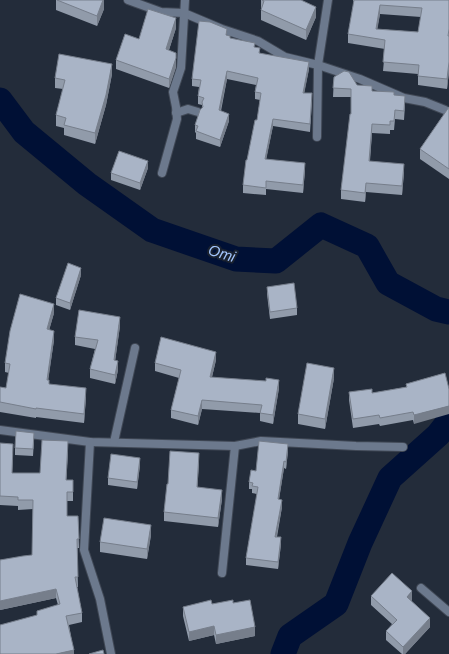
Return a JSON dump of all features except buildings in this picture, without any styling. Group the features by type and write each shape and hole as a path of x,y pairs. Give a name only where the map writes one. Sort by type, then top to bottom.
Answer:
{"street":[{"path":"128,0 161,12 184,13 222,29 258,41 285,57 318,65 360,79 404,98 425,102 445,110"},
{"path":"162,173 177,119 173,92 181,68 185,0"},
{"path":"317,137 318,65 328,0"},
{"path":"176,113 188,109 198,112"},
{"path":"114,442 135,348"},
{"path":"0,430 90,442 235,446 261,441 403,447"},
{"path":"90,442 84,550 100,599 111,654"},
{"path":"222,573 235,446"},
{"path":"421,588 449,612"}],"waterway":[{"name":"Omi","path":"0,100 24,132 87,184 152,230 236,259 276,261 321,225 367,246 388,283 436,309 449,312"},
{"path":"283,654 290,636 336,604 360,543 390,478 438,435 449,421"}]}
